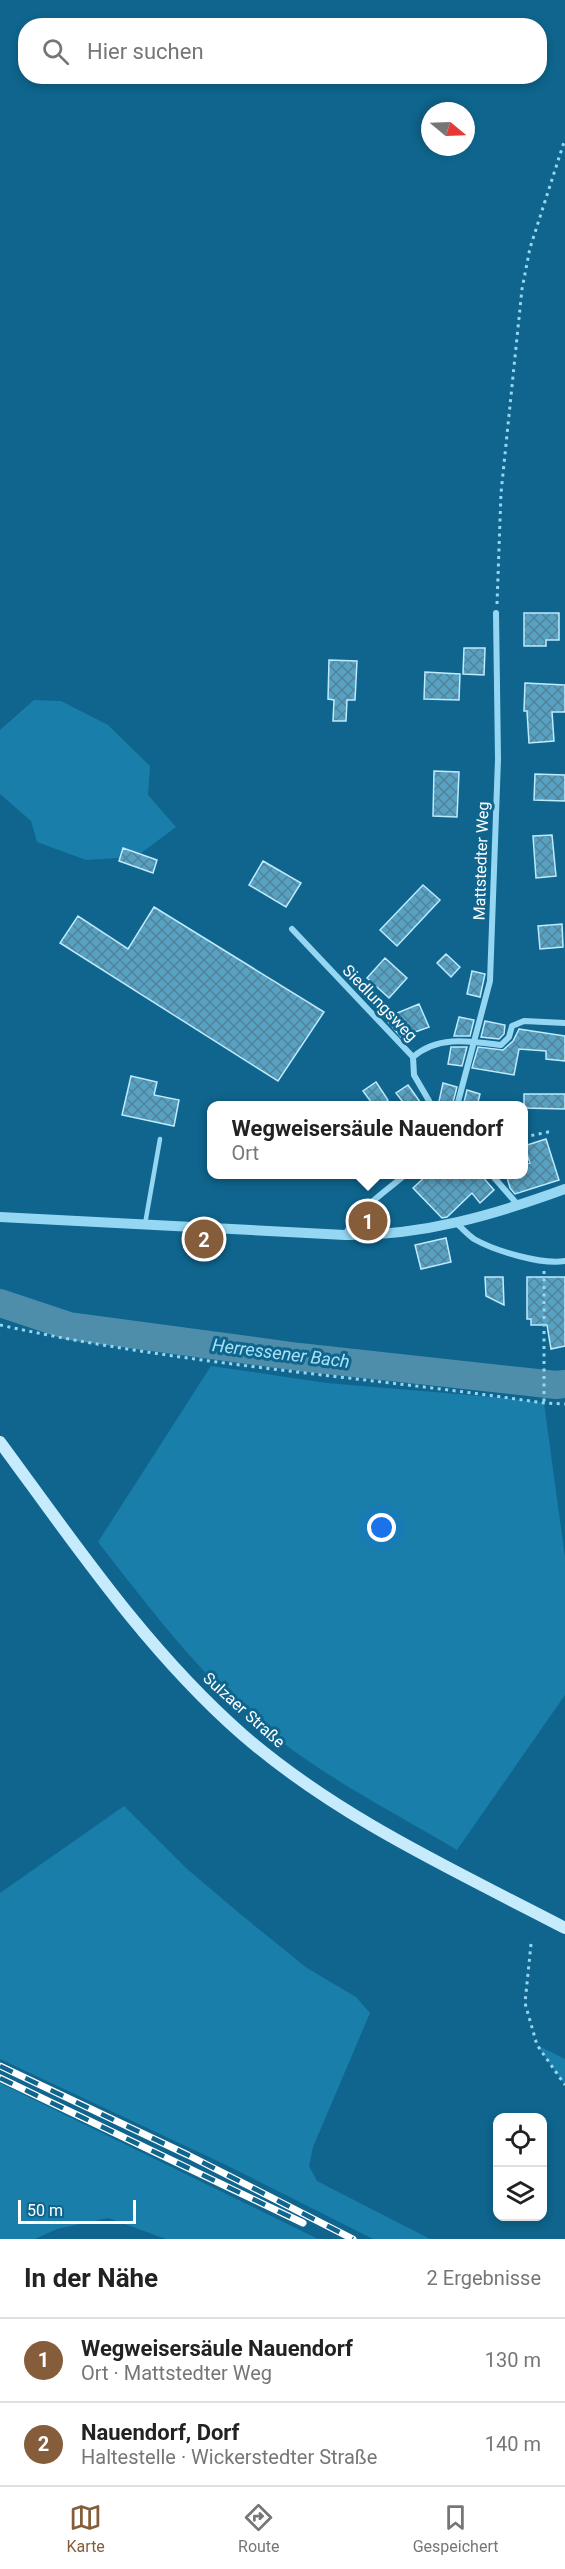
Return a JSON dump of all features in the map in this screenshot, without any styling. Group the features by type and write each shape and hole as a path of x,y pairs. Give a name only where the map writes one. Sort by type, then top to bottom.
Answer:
{"main road":[{"name":"Sulzaer Straße","path":"0,1442 124,1609 204,1699 243,1735 286,1770 386,1836 565,1928"}],"street":[{"name":"Mattstedter Weg","path":"458,1101 490,981 498,759 496,613"},
{"name":"Siedlungsweg","path":"292,929 413,1057 414,1075 429,1101"},
{"path":"413,1057 424,1047 449,1041 501,1045 509,1037 512,1026 524,1021 565,1023"},
{"path":"345,1235 351,1222 361,1211 400,1179"},
{"path":"495,1179 518,1205"},
{"path":"0,1217 345,1235 397,1234 456,1223 565,1189"},
{"path":"456,1223 475,1239 544,1263 565,1261"}],"lane":[{"path":"145,1224 160,1139"}],"path":[{"path":"496,613 501,493 522,289 530,248 565,139"},
{"path":"528,1136 553,1131"},
{"path":"544,1263 544,1403"},
{"path":"0,1325 66,1340 188,1359 565,1404"},
{"path":"531,1944 525,2003 537,2045 565,2085"}],"shaded area":[{"path":"34,700 61,701 108,725 150,766 148,795 176,827 136,857 86,860 37,842 31,821 0,794 0,730"},
{"path":"211,1366 327,1383 544,1403 565,1557 565,1695 457,1850 322,1770 253,1719 182,1647 98,1542"},
{"path":"124,1806 186,1868 239,1913 307,1968 356,1997 370,2013 313,2147 309,2166 317,2181 430,2239 373,2239 224,2164 0,2059 0,1893"},
{"path":"537,2045 565,2059 565,2085"},
{"path":"0,2083 318,2239 166,2239 108,2218 57,2229 35,2239 0,2239"}],"building":[{"path":"524,613 559,613 559,640 546,640 546,646 524,646"},
{"path":"464,648 485,648 484,675 463,674"},
{"path":"329,660 357,661 355,700 347,700 346,721 333,721 334,700 328,699"},
{"path":"425,672 460,674 459,700 424,699"},
{"path":"525,683 565,685 565,712 552,712 554,741 529,743 527,711 524,711"},
{"path":"434,771 459,772 457,817 433,816"},
{"path":"535,774 565,775 565,801 534,800"},
{"path":"552,835 556,876 536,878 533,836"},
{"path":"123,848 157,860 153,873 119,861"},
{"path":"263,861 301,883 286,907 249,885"},
{"path":"423,885 440,900 397,946 380,930"},
{"path":"154,907 324,1012 278,1081 60,943 78,916 128,949"},
{"path":"562,924 563,947 540,949 538,926"},
{"path":"446,954 460,967 451,977 437,963"},
{"path":"385,958 407,978 389,998 367,978"},
{"path":"472,971 485,974 480,997 467,994"},
{"path":"419,1004 429,1027 401,1037 385,1018"},
{"path":"459,1017 474,1020 470,1036 454,1036"},
{"path":"485,1021 505,1025 504,1034 499,1039 481,1037"},
{"path":"519,1029 565,1036 565,1061 546,1059 546,1051 519,1049 514,1075 472,1068 478,1047 503,1050 513,1041"},
{"path":"451,1047 467,1047 462,1066 448,1064"},
{"path":"131,1076 157,1082 154,1095 179,1100 174,1126 122,1115"},
{"path":"376,1082 388,1100 370,1101 363,1091"},
{"path":"443,1083 457,1087 453,1101 439,1101"},
{"path":"408,1085 419,1101 402,1101 396,1093"},
{"path":"467,1090 480,1094 478,1101 464,1101"},
{"path":"524,1094 565,1094 565,1109 528,1108 528,1101 524,1101"},
{"path":"546,1139 559,1180 515,1194 507,1179 528,1179 528,1164 530,1163 528,1145"},
{"path":"423,1179 484,1179 494,1190 480,1203 472,1193 447,1217 442,1218 413,1188"},
{"path":"446,1238 451,1262 421,1269 415,1245"},
{"path":"485,1277 503,1277 504,1305 486,1296"},
{"path":"527,1277 565,1277 565,1346 551,1349 547,1325 531,1325 531,1319 527,1319"}],"waterway":[{"name":"Herressener Bach","path":"0,1303 69,1326 299,1357 556,1385 565,1384"}],"railway":[{"path":"0,2066 188,2155 353,2239"},
{"path":"0,2078 303,2223"}],"place":[{"name":"Wegweisersäule Nauendorf","path":"368,1221"},
{"name":"Nauendorf, Dorf","path":"204,1239"}]}
